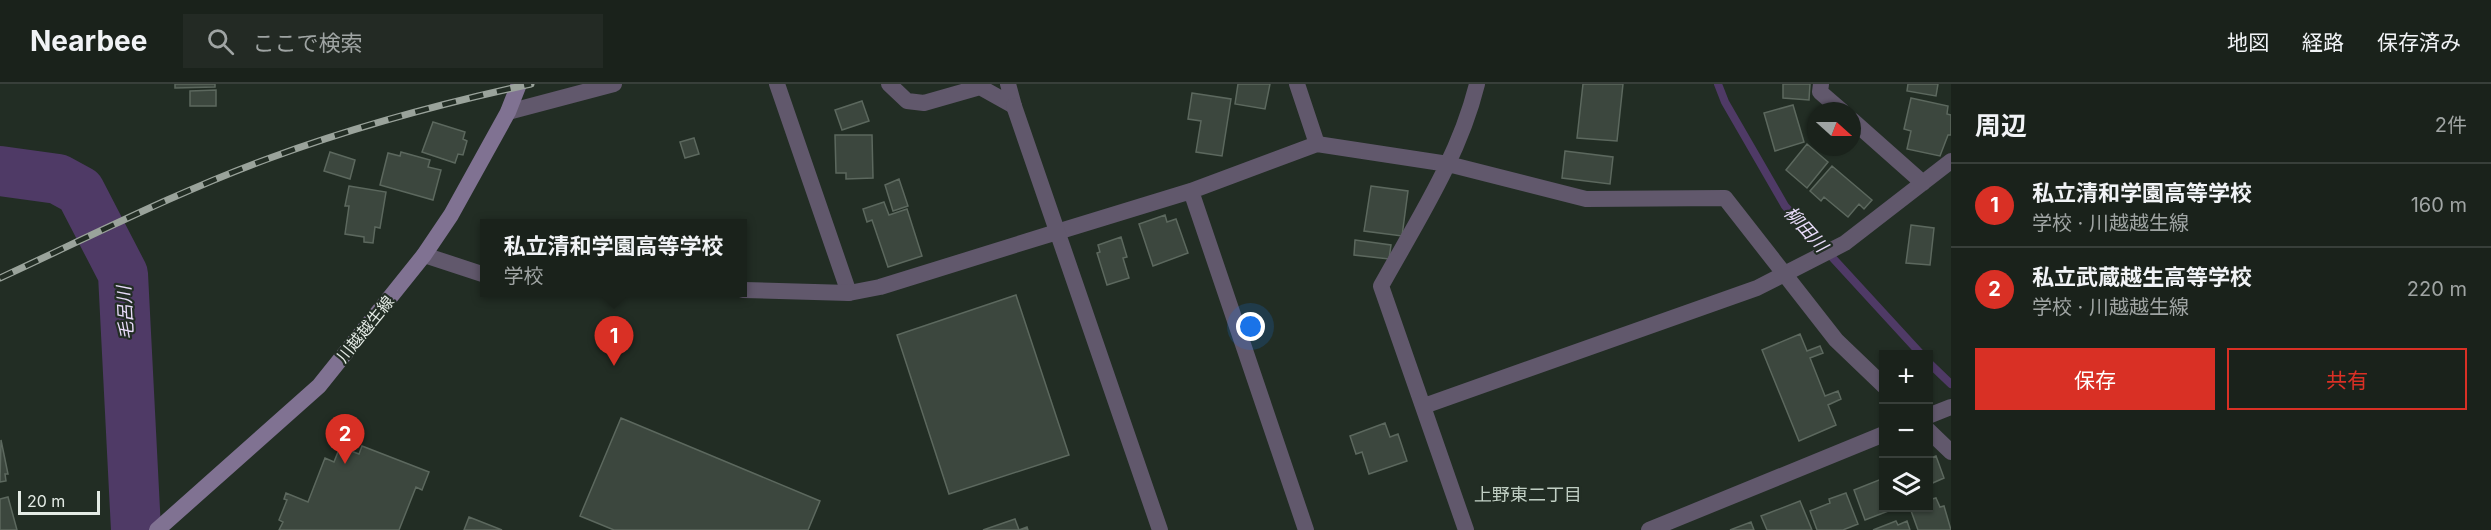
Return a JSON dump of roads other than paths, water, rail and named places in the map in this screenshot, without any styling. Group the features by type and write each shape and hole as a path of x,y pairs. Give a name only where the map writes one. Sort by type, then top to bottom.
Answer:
{"main road":[{"name":"川越越生線","path":"157,530 319,386 424,255 451,215 508,112 519,84"}],"street":[{"path":"508,112 614,84"},
{"path":"777,84 849,292"},
{"path":"889,84 907,101 924,103 982,86 1014,106"},
{"path":"1008,84 1160,530"},
{"path":"1297,84 1317,144"},
{"path":"1466,530 1381,286 1448,164 1470,115 1477,84"},
{"path":"1821,84 1820,92 1832,102"},
{"path":"1861,128 1923,183"},
{"path":"747,290 849,292 880,287 1191,191 1317,144 1448,164 1586,199 1725,198 1836,340 1879,381"},
{"path":"1424,406 1757,288 1845,243 1951,161"},
{"path":"1191,191 1306,530"},
{"path":"424,255 480,273"},
{"path":"1933,434 1951,452"},
{"path":"1649,530 1879,436"}],"waterway":[{"name":"柳田川","path":"1718,84 1725,102 1785,206 1917,350"},
{"name":"毛呂川","path":"0,171 58,179 80,191 123,274 136,530"},
{"name":"柳田川","path":"1933,367 1951,384"}],"railway":[{"path":"0,278 167,200 270,158 399,116 531,84"}],"place":[{"name":"私立清和学園高等学校","path":"614,366"},
{"name":"私立武蔵越生高等学校","path":"345,464"}],"district":[{"name":"上野東二丁目","path":"1528,494"}]}
